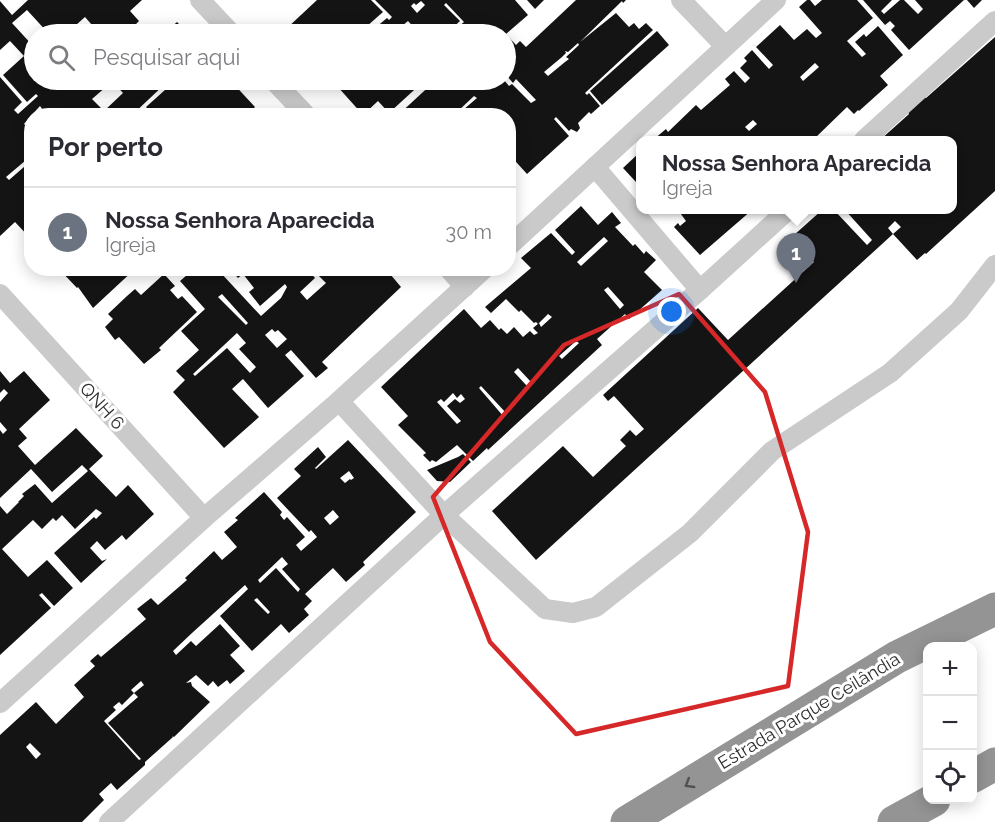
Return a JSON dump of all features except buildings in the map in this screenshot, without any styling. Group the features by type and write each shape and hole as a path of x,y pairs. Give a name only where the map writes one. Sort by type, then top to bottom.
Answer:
{"highway":[{"name":"Estrada Parque Ceilândia","path":"627,822 897,657 995,609"},
{"path":"977,774 995,764"},
{"path":"894,822 927,804"}],"street":[{"path":"200,0 223,24"},
{"path":"681,0 725,46"},
{"path":"516,240 776,0"},
{"path":"869,136 995,21"},
{"path":"282,90 299,108"},
{"path":"595,167 700,290"},
{"path":"109,822 444,515 784,214"},
{"path":"339,401 444,515 545,609 573,613 596,608 690,532 772,451 890,373 959,311 995,265"},
{"path":"455,276 465,287"},
{"path":"0,703 477,276"},
{"name":"QNH 6","path":"0,294 204,518"}],"highlighted area":[{"path":"679,294 765,392 808,532 788,686 576,734 490,642 433,497 564,345"}],"place":[{"name":"Nossa Senhora Aparecida","path":"796,283"}]}
